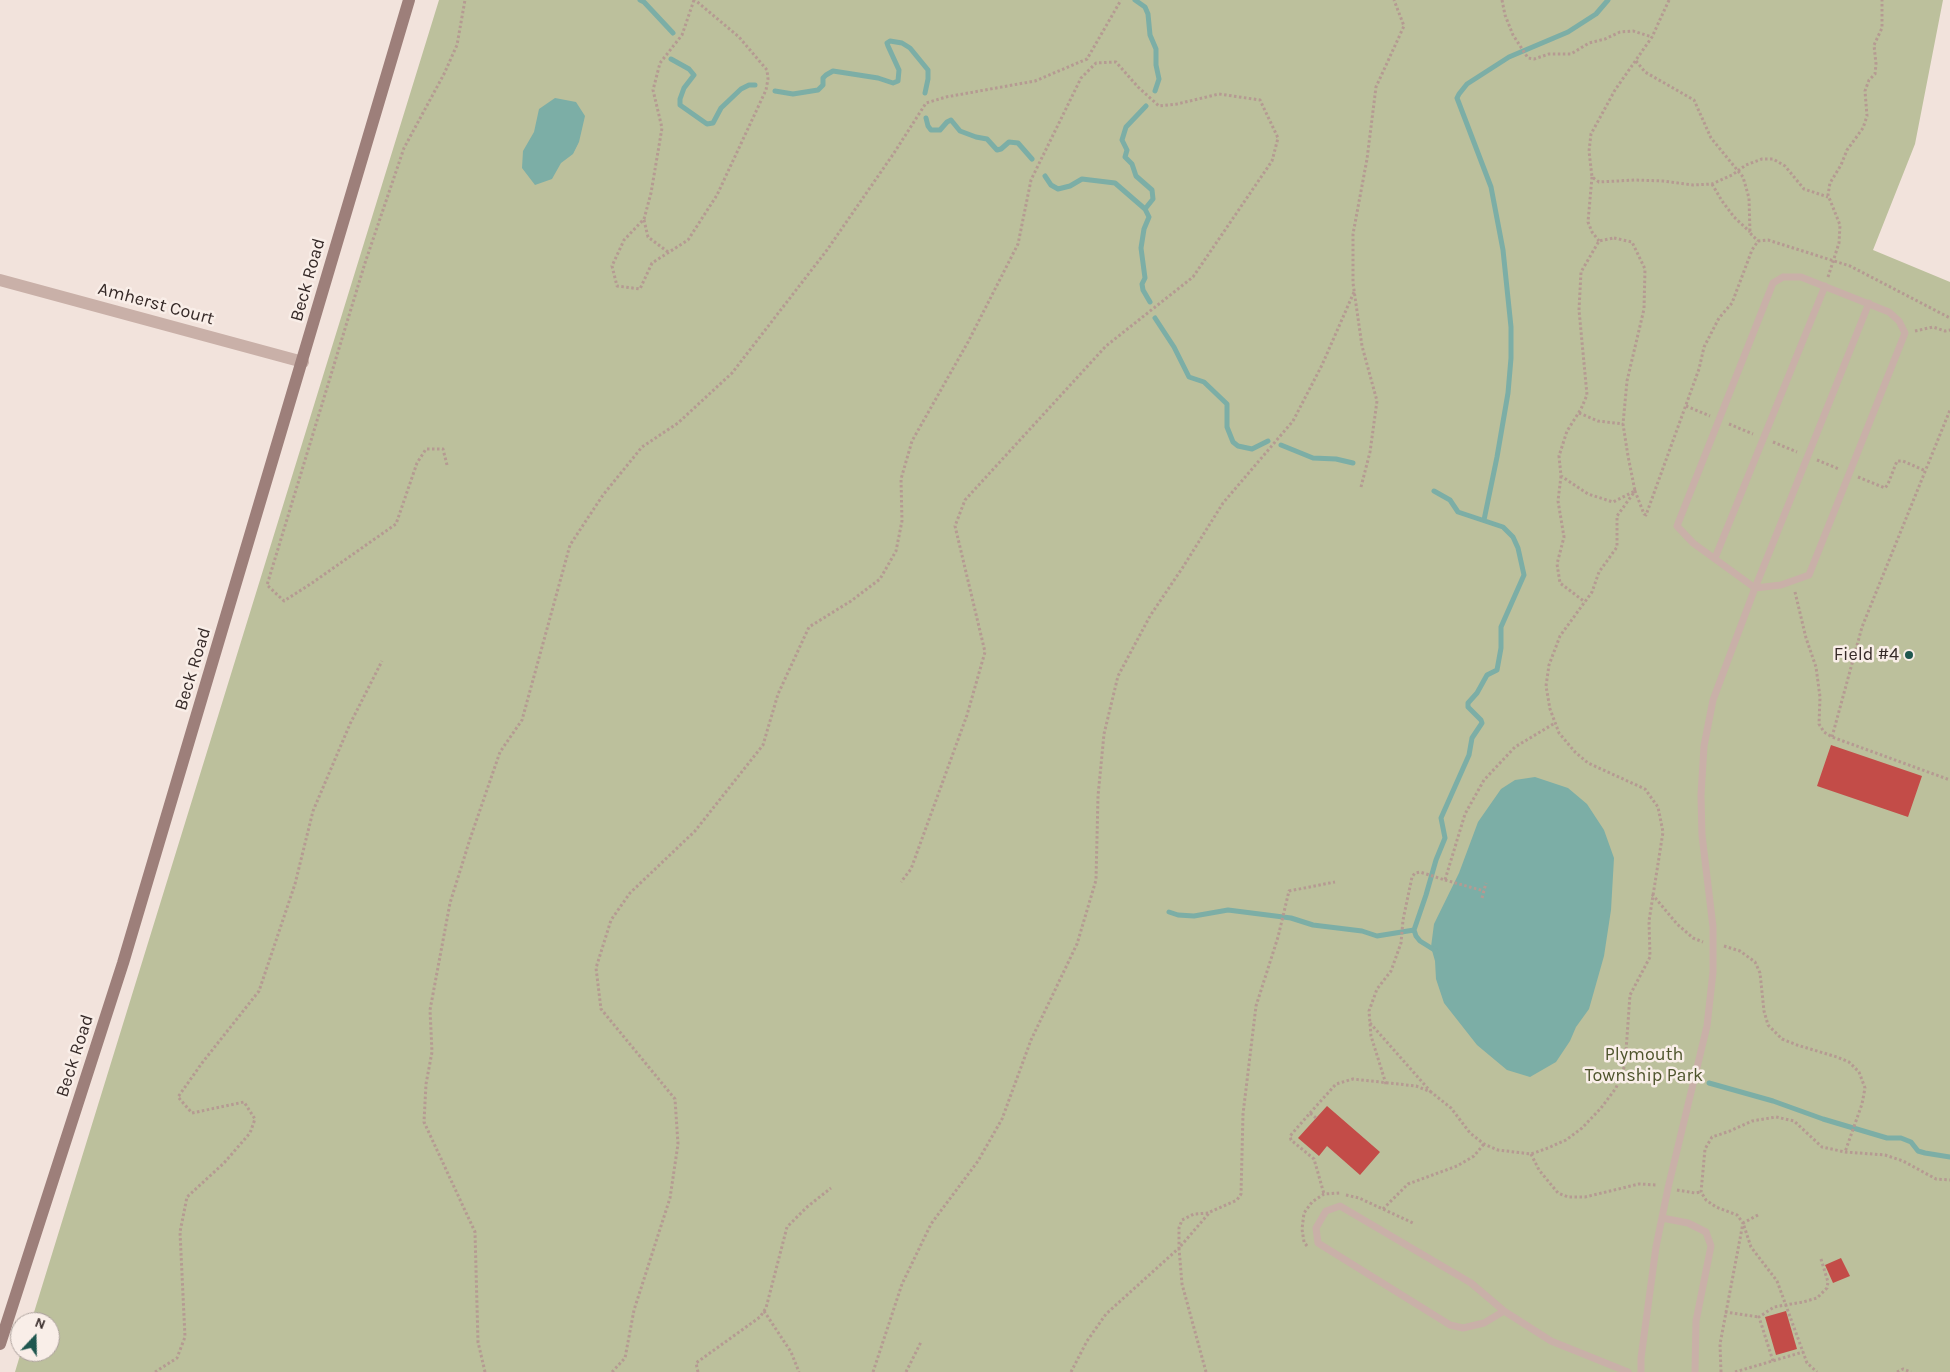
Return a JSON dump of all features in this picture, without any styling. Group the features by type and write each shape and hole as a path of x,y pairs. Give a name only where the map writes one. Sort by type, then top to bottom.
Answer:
{"main road":[{"name":"Beck Road","path":"0,1344 123,963 409,0"}],"street":[{"name":"Amherst Court","path":"0,280 302,362"}],"lane":[{"path":"1784,277 1801,277 1824,286 1889,312 1899,321 1905,333 1809,575 1781,585 1755,588 1693,544 1677,526 1773,284 1784,277"},
{"path":"1715,558 1824,286"},
{"path":"1641,1372 1647,1311 1662,1218 1707,1026 1713,972 1713,927 1702,835 1701,795 1704,746 1713,700 1755,588 1869,303"},
{"path":"1504,1311 1484,1324 1463,1328 1450,1325 1318,1243 1316,1228 1326,1211 1340,1206 1471,1283 1504,1311 1551,1341 1628,1372"},
{"path":"1662,1218 1688,1223 1706,1232 1711,1246 1696,1321 1694,1372"}],"path":[{"path":"447,465 443,450 426,448 417,463 396,524 284,601 267,585 364,263 404,148 444,74 457,45 465,0"},
{"path":"644,219 624,240 612,266 617,286 640,289 652,263 688,240 718,195 763,98 768,83 767,70 739,37 694,0 682,35 660,63 653,90 662,128 651,193 644,219 648,237 668,252"},
{"path":"485,1372 478,1342 475,1232 424,1122 426,1084 432,1052 430,1010 450,903 500,752 522,720 570,545 603,495 642,447 678,423 732,373 827,250 894,154 926,103 966,93 1035,81 1087,59 1121,0"},
{"path":"1361,487 1370,452 1377,401 1362,346 1354,292 1353,234 1367,159 1376,87 1404,26 1394,0"},
{"path":"1502,0 1504,15 1513,35 1528,58 1534,59 1549,54 1571,54 1589,43 1605,39 1620,32 1633,31 1652,37"},
{"path":"1600,241 1592,232 1588,222 1592,177 1589,151 1591,134 1615,90 1652,37 1670,0"},
{"path":"1824,286 1839,243 1840,225 1828,198 1830,183 1841,165 1846,150 1863,128 1867,116 1865,91 1875,74 1874,45 1882,28 1882,0"},
{"path":"1636,61 1645,72 1694,100 1711,138 1743,177 1749,198 1750,233"},
{"path":"612,1372 625,1358 634,1310 670,1198 678,1144 674,1099 600,1009 596,968 611,920 630,893 694,831 763,745 778,694 809,627 851,601 880,579 896,550 902,521 901,479 912,441 968,342 1018,244 1031,180 1081,78 1096,63 1116,62 1138,87 1159,106 1178,104 1219,94 1260,100 1278,138 1272,161 1193,277 1106,346 965,500 955,526 985,652 967,715 911,869 901,882"},
{"path":"1592,177 1599,182 1635,180 1664,181 1692,185 1712,184 1746,165 1762,159 1773,159 1785,166 1804,189 1828,198"},
{"path":"1712,184 1734,217 1758,241"},
{"path":"1585,602 1560,583 1557,564 1564,537 1558,501 1561,476 1559,456 1567,431 1579,413 1587,395 1579,310 1581,272 1600,241 1614,238 1632,242 1645,270 1644,309 1627,381 1623,424 1635,491 1646,515 1699,369 1704,347 1719,318 1732,303 1752,250 1758,241"},
{"path":"1758,241 1768,240 1859,270 1950,318"},
{"path":"873,1372 902,1284 931,1224 978,1161 1002,1119 1031,1040 1076,944 1096,880 1098,796 1104,734 1118,676 1150,616 1183,568 1223,503 1293,421 1322,365 1354,292"},
{"path":"1905,333 1933,327 1945,331 1950,330"},
{"path":"1832,737 1862,627 1950,410"},
{"path":"1579,413 1598,421 1623,424"},
{"path":"1561,476 1588,494 1613,502 1635,491"},
{"path":"1370,1023 1431,1092 1452,1108 1470,1133 1484,1144 1498,1150 1531,1154 1566,1140 1582,1128 1602,1108 1616,1088 1626,1066 1630,994 1650,956 1649,921 1663,832 1658,806 1645,789 1588,763 1575,752 1559,733 1550,709 1546,686 1549,665 1560,636 1592,592 1599,572 1617,547 1617,516 1635,491"},
{"path":"1791,581 1806,638 1816,667 1820,697 1819,724 1824,732 1832,737 1950,780"},
{"path":"155,1372 177,1358 186,1337 180,1232 187,1197 224,1163 250,1133 255,1119 244,1102 192,1113 178,1097 202,1063 259,992 295,884 313,811 350,724 382,661"},
{"path":"1445,880 1465,814 1484,780 1514,747 1555,722"},
{"path":"1386,1084 1371,1036 1369,1010 1377,990 1391,972 1401,943 1402,920 1412,877 1415,873 1420,872 1484,891"},
{"path":"1206,1372 1182,1284 1179,1228 1182,1220 1194,1214 1210,1213 1237,1200 1241,1194 1243,1114 1256,1006 1278,937 1289,891 1334,882"},
{"path":"1482,898 1486,883"},
{"path":"1652,894 1677,924 1693,938 1740,951 1755,962 1760,973 1764,1011 1768,1025 1782,1039 1797,1046 1849,1062 1859,1072 1865,1088 1857,1120 1845,1152"},
{"path":"1324,1194 1314,1159 1291,1140 1290,1136 1336,1084 1353,1079 1416,1086 1431,1092"},
{"path":"1310,1114 1316,1118"},
{"path":"1817,1372 1807,1363 1778,1281 1751,1247 1743,1223 1736,1215 1716,1207 1706,1200 1701,1192 1705,1149 1712,1137 1752,1121 1776,1117 1794,1121 1822,1147 1845,1152 1885,1155 1903,1161 1936,1179 1950,1180"},
{"path":"1383,1209 1408,1184 1433,1173 1457,1166 1474,1156 1484,1144"},
{"path":"1531,1154 1539,1170 1558,1193 1568,1197 1585,1197 1639,1184 1695,1193 1701,1192"},
{"path":"698,1372 696,1363 760,1317 764,1311 787,1227 807,1207 831,1188"},
{"path":"1071,1372 1106,1314 1180,1248 1210,1213"},
{"path":"1743,1223 1758,1215"},
{"path":"1721,1372 1720,1344 1743,1223"},
{"path":"1725,1312 1759,1317 1774,1306 1817,1298 1827,1288 1828,1282 1821,1259"},
{"path":"764,1311 791,1352 799,1372"},
{"path":"1759,1317 1773,1361"},
{"path":"906,1372 921,1342"},
{"path":"1735,1372 1804,1352"},
{"path":"1897,1372 1903,1369 1911,1372"}],"green space":[{"name":"Plymouth Township Park","path":"439,0 1943,0 1915,144 1873,250 1950,282 1950,1372 15,1372 18,1362 60,1362 60,1312 34,1312"}],"water":[{"path":"555,98 576,102 585,116 579,142 573,154 561,163 552,179 535,185 522,168 523,151 534,132 539,109"},
{"path":"1535,777 1568,788 1587,804 1604,830 1614,858 1611,910 1604,956 1589,1009 1576,1027 1570,1041 1556,1062 1530,1077 1507,1070 1477,1045 1444,1003 1436,979 1435,961 1431,947 1434,924 1459,873 1478,822 1501,789 1515,780"}],"building":[{"path":"1831,745 1922,776 1908,817 1817,786"},
{"path":"1327,1106 1380,1152 1360,1175 1327,1146 1319,1156 1298,1138"},
{"path":"1841,1258 1850,1276 1833,1283 1825,1265"},
{"path":"1786,1311 1797,1349 1776,1355 1765,1317"}],"waterway":[{"path":"640,0 673,33"},
{"path":"1135,0 1145,7 1148,14 1150,35 1156,49 1156,65 1159,79 1155,91"},
{"path":"1484,520 1508,393 1511,327 1503,250 1491,187 1457,98 1467,84 1509,57 1568,32 1596,14 1608,0"},
{"path":"775,91 793,94 818,90 823,85 823,78 833,71 878,78 893,83 898,81 899,70 887,43 890,41 902,43 910,48 928,70 925,93"},
{"path":"671,59 689,69 694,75 684,88 680,105 707,124 713,123 721,108 741,89 749,85 755,85"},
{"path":"1145,209 1153,199 1152,190 1136,176 1132,164 1125,157 1127,150 1122,140 1126,127 1146,106"},
{"path":"926,118 931,130 940,130 951,120 960,131 987,139 997,150 1009,142 1018,143 1032,159"},
{"path":"1045,176 1051,185 1058,189 1070,186 1082,179 1115,183 1145,209 1149,217 1144,229 1141,248 1145,278 1142,284 1143,290 1150,302"},
{"path":"1155,318 1174,347 1189,377 1204,382 1227,404 1227,427 1233,442 1238,446 1252,449 1268,441"},
{"path":"1281,445 1313,458 1336,459 1353,463"},
{"path":"1434,491 1450,500 1458,512 1503,527 1513,537 1518,548 1524,575 1501,627 1501,648 1497,670 1487,675 1477,693 1468,703 1468,707 1482,723 1472,738 1469,755 1441,818 1445,838 1436,860 1414,930 1420,941 1436,951"},
{"path":"1169,912 1178,915 1194,916 1228,910 1291,918 1313,925 1362,931 1377,936 1414,930"},
{"path":"1709,1083 1773,1101 1823,1119 1887,1138 1901,1138 1911,1142 1918,1151 1950,1157"}],"place":[{"name":"Field #4","path":"1909,655"}]}
